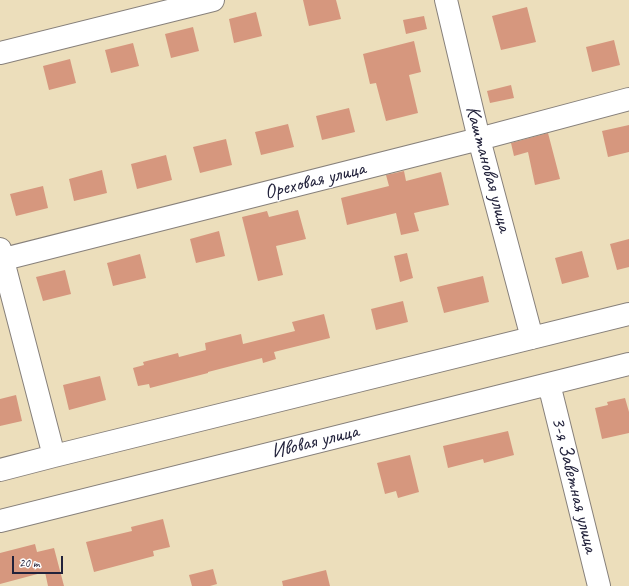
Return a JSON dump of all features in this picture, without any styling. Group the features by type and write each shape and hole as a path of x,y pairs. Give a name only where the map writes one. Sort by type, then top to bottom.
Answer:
{"street":[{"path":"0,53 213,0"},
{"name":"Каштановая улица","path":"446,0 479,139 532,338"},
{"name":"Ореховая улица","path":"1,256 479,139 629,99"},
{"path":"1,256 54,456"},
{"path":"0,470 629,314"},
{"name":"Ивовая улица","path":"0,521 629,364"},
{"name":"3-я Заветная улица","path":"549,384 599,586"}],"building":[{"path":"303,0 336,0 341,19 309,26"},
{"path":"527,7 536,42 501,50 492,16"},
{"path":"256,12 262,36 234,43 229,19"},
{"path":"424,16 427,29 406,34 403,20"},
{"path":"193,27 199,51 171,58 165,34"},
{"path":"614,40 620,65 592,72 586,47"},
{"path":"414,41 421,72 409,75 418,113 386,121 376,83 370,84 363,54"},
{"path":"133,43 139,66 111,73 105,50"},
{"path":"70,59 76,83 49,90 43,66"},
{"path":"511,85 514,98 490,103 487,91"},
{"path":"349,108 355,132 322,140 316,116"},
{"path":"288,124 294,147 261,155 255,132"},
{"path":"629,125 629,152 608,157 602,131"},
{"path":"548,133 560,179 535,185 528,152 514,156 511,143"},
{"path":"226,139 232,165 200,173 193,147"},
{"path":"166,155 172,180 137,189 131,164"},
{"path":"102,170 107,193 74,201 69,179"},
{"path":"404,171 406,181 441,172 449,205 414,213 419,231 401,235 396,213 347,225 341,198 389,186 386,175"},
{"path":"43,186 48,208 16,216 10,194"},
{"path":"298,210 306,239 276,246 283,275 258,281 242,217 267,211 269,217"},
{"path":"219,231 225,256 196,263 190,239"},
{"path":"629,239 629,267 617,270 610,244"},
{"path":"582,251 589,277 562,284 555,258"},
{"path":"407,253 413,278 400,282 394,256"},
{"path":"140,254 146,278 113,286 107,263"},
{"path":"65,270 71,294 43,301 36,277"},
{"path":"483,276 489,302 444,313 437,287"},
{"path":"403,301 408,322 376,330 371,309"},
{"path":"324,314 330,338 274,352 276,359 263,363 262,358 150,388 149,384 138,386 133,368 144,365 143,362 178,353 179,357 206,350 205,343 241,334 243,344 295,331 292,322"},
{"path":"100,376 106,400 69,410 63,385"},
{"path":"16,395 22,421 0,426 0,399"},
{"path":"625,398 629,412 629,433 602,439 595,408 608,405 607,402"},
{"path":"508,431 514,455 484,463 483,459 448,468 443,446"},
{"path":"410,455 419,492 398,498 396,491 385,494 377,463"},
{"path":"163,519 170,547 153,551 154,556 94,572 86,542 132,531 131,527"},
{"path":"35,544 37,552 54,548 64,586 48,586 45,572 0,584 0,553"},
{"path":"213,569 217,584 210,586 192,586 189,575"},
{"path":"326,570 330,586 283,586 282,581"}]}
